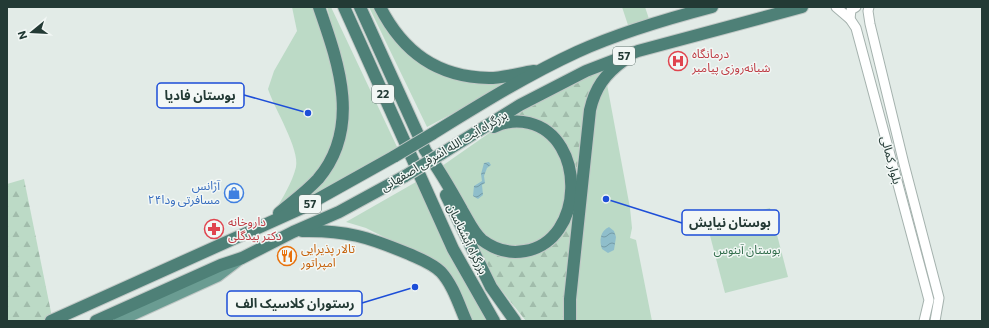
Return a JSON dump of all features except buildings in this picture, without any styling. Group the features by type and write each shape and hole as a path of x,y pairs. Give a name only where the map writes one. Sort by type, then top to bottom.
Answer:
{"highway":[{"path":"265,223 308,189 319,177 337,144 342,127 343,96 340,77 319,7"},
{"name":"بزرگراه آبشناسان","path":"344,7 461,266 494,321"},
{"name":"22","path":"360,7 427,153"},
{"path":"380,7 395,33 409,50 431,64 446,70 489,78 545,69"},
{"name":"بزرگراه آیت الله اشرفی اصفهانی","path":"51,321 322,198 486,102 579,51 646,25 712,7"},
{"name":"بزرگراه آیت الله اشرفی اصفهانی","path":"96,321 221,265 242,258 296,231 339,212 405,176 442,154 482,127 552,87 586,71 638,51 802,7"},
{"path":"570,321 570,299 592,100 598,86 608,72 638,51"},
{"path":"427,153 441,173 473,228 488,244 511,252 520,252 530,250 548,240 560,227 564,219 569,202 571,185 568,162 556,139 539,126 514,121 502,123 460,142"},
{"name":"بزرگراه آبشناسان","path":"427,153 461,229 491,287 515,321"},
{"path":"296,231 330,230 361,236 428,262 440,272 446,280 466,321"},
{"path":"491,287 523,321"}],"main road":[{"path":"119,321 218,276 242,258"}],"street":[{"name":"بلوار کمالی","path":"836,7 850,19 856,28 929,300 924,321"},
{"path":"850,19 852,10 856,7"},
{"name":"بلوار کمالی","path":"867,8 904,164 939,298 934,321"}],"green space":[{"path":"292,7 314,7 323,31 339,96 335,140 316,175 275,211 290,184 296,167 294,150 268,89 274,71 297,31"},
{"path":"327,7 331,7 398,149 288,210 306,197 349,114 348,92 345,75"},
{"path":"369,7 376,7 440,72 525,75 427,127"},
{"path":"622,7 645,7 649,19 628,25"},
{"path":"621,60 606,72 567,321 526,321 494,281 482,259 470,228 500,120"},
{"path":"606,79 630,208 632,228 630,238 636,240 652,321 572,321 592,115"},
{"path":"516,123 552,139 568,175 565,209 549,237 515,250 480,234 442,166 495,129"},
{"path":"24,179 52,317 43,321 7,321 7,184"},
{"path":"416,182 451,257 487,321 469,321 434,262 366,228 346,222"},
{"name":"بوستان آبنوس","path":"770,208 788,277 725,293 707,224"}],"water":[{"path":"489,162 491,165 487,168 484,176 485,183 482,185 483,195 478,199 473,196 474,186 482,181 481,174 484,163"},
{"path":"609,227 614,231 616,237 614,250 608,253 602,249 601,240 602,234"}],"place":[{"name":"درمانگاه شبانه‌روزی پیامبر","path":"678,61"},
{"name":"بوستان فادیا","path":"308,113"},
{"name":"آژانس مسافرتی ودا۲۴","path":"234,193"},
{"name":"بوستان نیایش","path":"606,199"},
{"name":"داروخانه دکتر بیدگلی","path":"214,229"},
{"name":"تالار پذیرایی امپراتور","path":"287,256"},
{"name":"رستوران کلاسیک الف","path":"415,287"}]}
